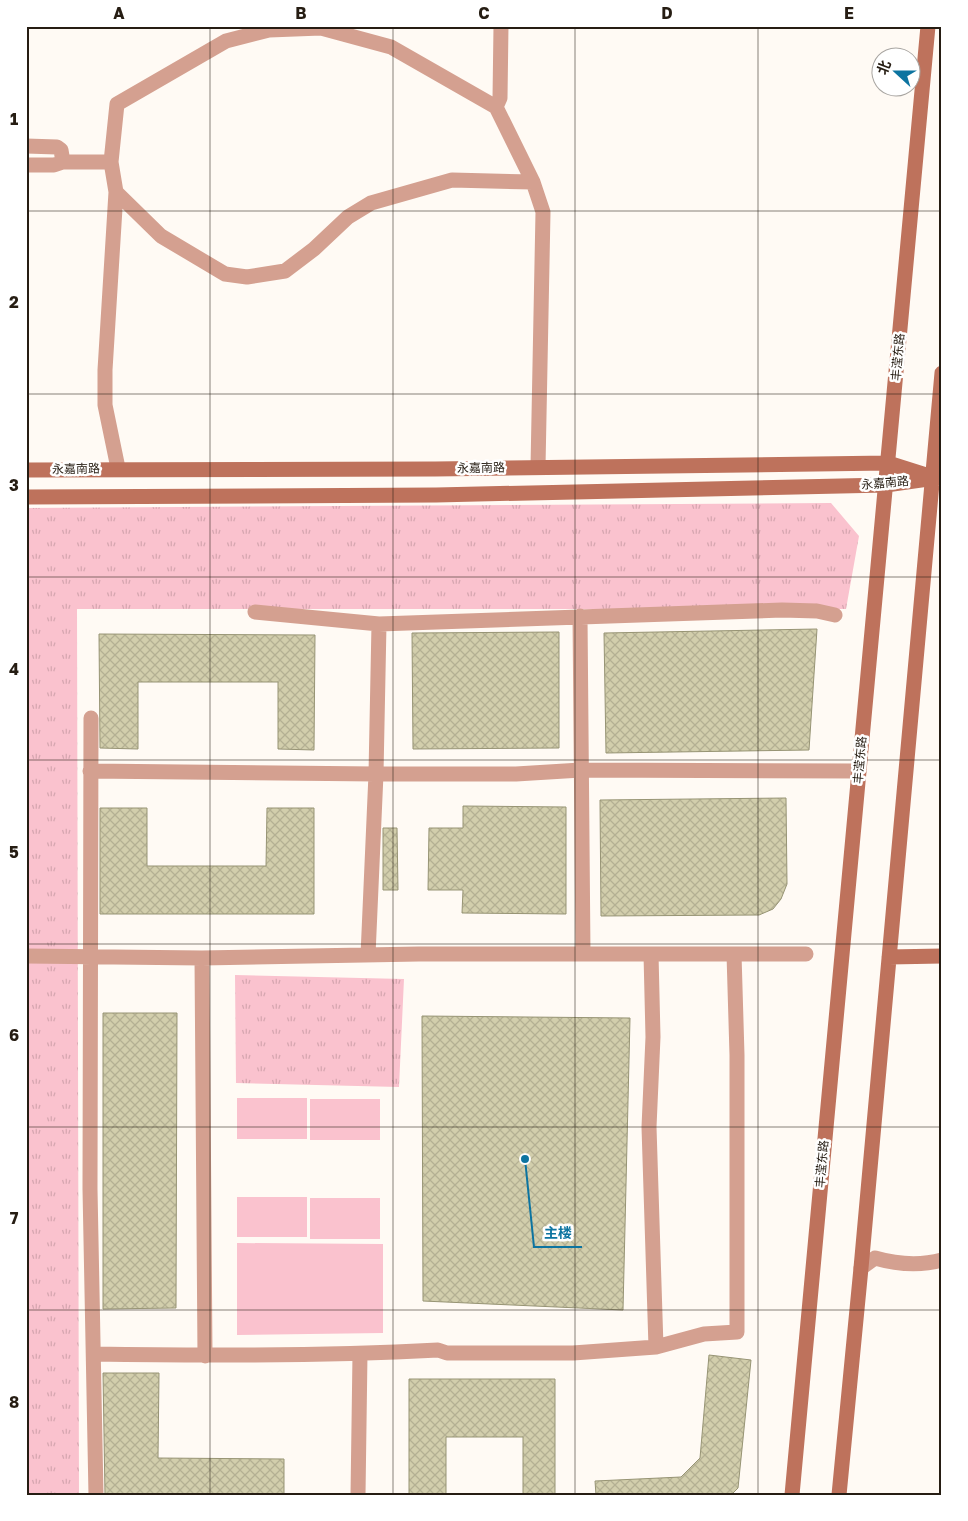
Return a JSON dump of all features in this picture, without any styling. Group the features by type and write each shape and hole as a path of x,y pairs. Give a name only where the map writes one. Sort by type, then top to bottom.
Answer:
{"street":[{"path":"496,107 500,98 501,26"},
{"name":"丰滢东路","path":"792,1495 928,26"},
{"path":"118,468 105,405 105,370 116,192 111,162 118,104 226,41 269,30 321,28 391,47 496,107 533,182 543,212 538,467"},
{"path":"26,146 57,147 61,150 63,162"},
{"path":"26,165 54,165 63,162 111,162"},
{"path":"116,192 162,236 225,274 247,277 285,271 314,249 348,217 371,202 452,180 533,182"},
{"path":"839,1495 862,1268 889,957 937,477 942,374"},
{"name":"永嘉南路","path":"26,470 118,468 435,469 888,463 937,477"},
{"name":"永嘉南路","path":"26,497 446,494 886,485 937,477"},
{"path":"255,612 379,624 782,610 817,611 834,615"},
{"path":"580,616 583,954"},
{"path":"368,954 376,774 379,624"},
{"path":"91,718 90,1189 96,1495"},
{"path":"90,771 516,774 581,770 859,770"},
{"path":"26,956 202,958 368,954 806,954"},
{"path":"651,954 653,1037 649,1126 656,1347"},
{"path":"94,1354 205,1356 360,1354 438,1350 447,1353 573,1353 656,1347 704,1334 737,1332 737,1056 734,954"},
{"path":"889,957 942,956"},
{"path":"202,958 205,1356"},
{"path":"862,1268 874,1258 891,1263 928,1264 942,1260"},
{"path":"358,1495 360,1354"}],"green space":[{"path":"831,503 859,536 846,609 77,609 79,1495 26,1495 26,508"},
{"path":"235,975 404,979 399,1087 236,1083"},
{"path":"237,1098 307,1098 307,1139 237,1139"},
{"path":"310,1099 380,1099 380,1140 310,1140"},
{"path":"237,1197 307,1197 307,1237 237,1237"},
{"path":"310,1198 380,1198 380,1239 310,1239"},
{"path":"237,1243 383,1244 383,1333 237,1335"}],"building":[{"path":"817,629 809,750 606,753 604,633"},
{"path":"559,632 559,748 413,749 412,633"},
{"path":"99,634 315,635 314,750 278,749 278,682 138,682 138,749 100,748"},
{"path":"786,798 787,884 781,899 773,909 759,915 601,916 600,800"},
{"path":"463,806 566,807 566,914 462,913 463,890 428,890 429,828 463,828"},
{"path":"100,808 147,808 147,866 266,866 267,808 314,808 314,914 100,914"},
{"path":"383,828 397,828 398,890 383,890"},
{"path":"103,1013 177,1013 176,1308 103,1309"},
{"path":"422,1016 630,1018 623,1310 423,1301"},
{"path":"709,1355 751,1360 738,1488 731,1495 596,1495 595,1481 681,1477 700,1458"},
{"path":"103,1373 159,1373 158,1458 284,1459 284,1495 105,1495"},
{"path":"409,1379 555,1379 555,1495 523,1495 523,1437 446,1437 446,1495 409,1495"}],"place":[{"name":"主楼","path":"525,1159"}]}
